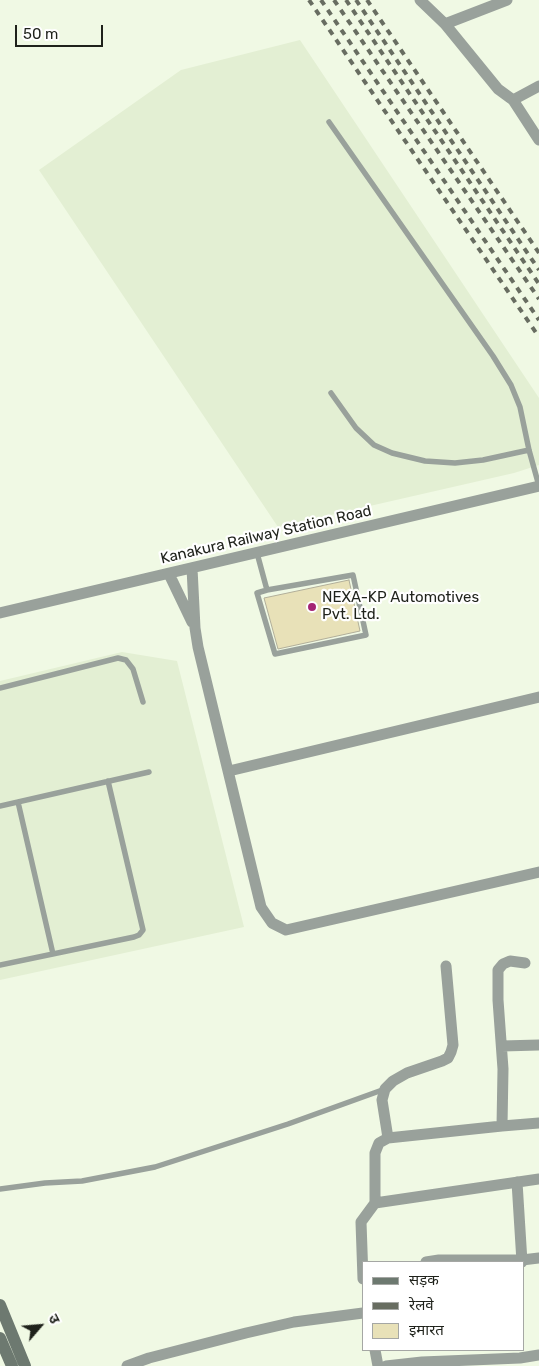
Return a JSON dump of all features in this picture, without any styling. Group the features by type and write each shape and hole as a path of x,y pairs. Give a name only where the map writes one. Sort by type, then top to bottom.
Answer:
{"main road":[{"path":"0,1305 25,1366"},
{"path":"0,1338 12,1366"}],"street":[{"path":"420,0 445,24 498,89 512,100 539,140"},
{"path":"445,24 507,0"},
{"path":"512,100 539,86"},
{"name":"Kanakura Railway Station Road","path":"0,613 539,486"},
{"path":"192,568 195,628 261,907 272,923 286,930 539,872"},
{"path":"169,574 195,628"},
{"path":"229,771 539,697"},
{"path":"502,1126 502,1046 498,1000 498,970 503,964 510,961 525,963"},
{"path":"388,1138 382,1100 385,1089 393,1081 407,1073 442,1061 448,1058 452,1052 446,966"},
{"path":"502,1046 539,1046"},
{"path":"362,1274 361,1222 375,1203 375,1153 378,1143 388,1138 539,1123"},
{"path":"375,1203 539,1179"},
{"path":"517,1182 522,1261"},
{"path":"432,1261 522,1261 539,1258"},
{"path":"127,1366 150,1362 275,1326 362,1313"},
{"path":"375,1351 378,1366"},
{"path":"386,1366 422,1362 437,1364 539,1355"}],"lane":[{"path":"329,122 493,356 511,385 520,407 528,450 539,486"},
{"path":"331,393 356,428 374,445 392,454 425,461 455,463 483,460 528,450"},
{"path":"257,553 267,590"},
{"path":"353,575 366,635 275,654 257,593 267,590 353,575"},
{"path":"0,688 118,658 126,660 133,669 144,702"},
{"path":"0,806 148,772"},
{"path":"0,965 134,937 143,930 108,781"},
{"path":"18,802 53,954"},
{"path":"0,1189 46,1182 82,1181 156,1167 280,1127 385,1089"}],"shaded area":[{"path":"300,40 539,398 539,465 514,473 278,527 39,170 181,70"},
{"path":"122,652 177,661 244,927 0,980 0,681"}],"building":[{"name":"NEXA-KP Automotives Pvt. Ltd.","path":"349,580 360,631 278,649 264,598"}],"railway":[{"path":"309,0 539,337"},
{"path":"321,0 539,320"},
{"path":"334,0 539,299"},
{"path":"346,0 539,284"},
{"path":"356,0 539,270"},
{"path":"367,0 539,253"}],"place":[{"name":"NEXA-KP Automotives Pvt. Ltd.","path":"312,607"}]}
